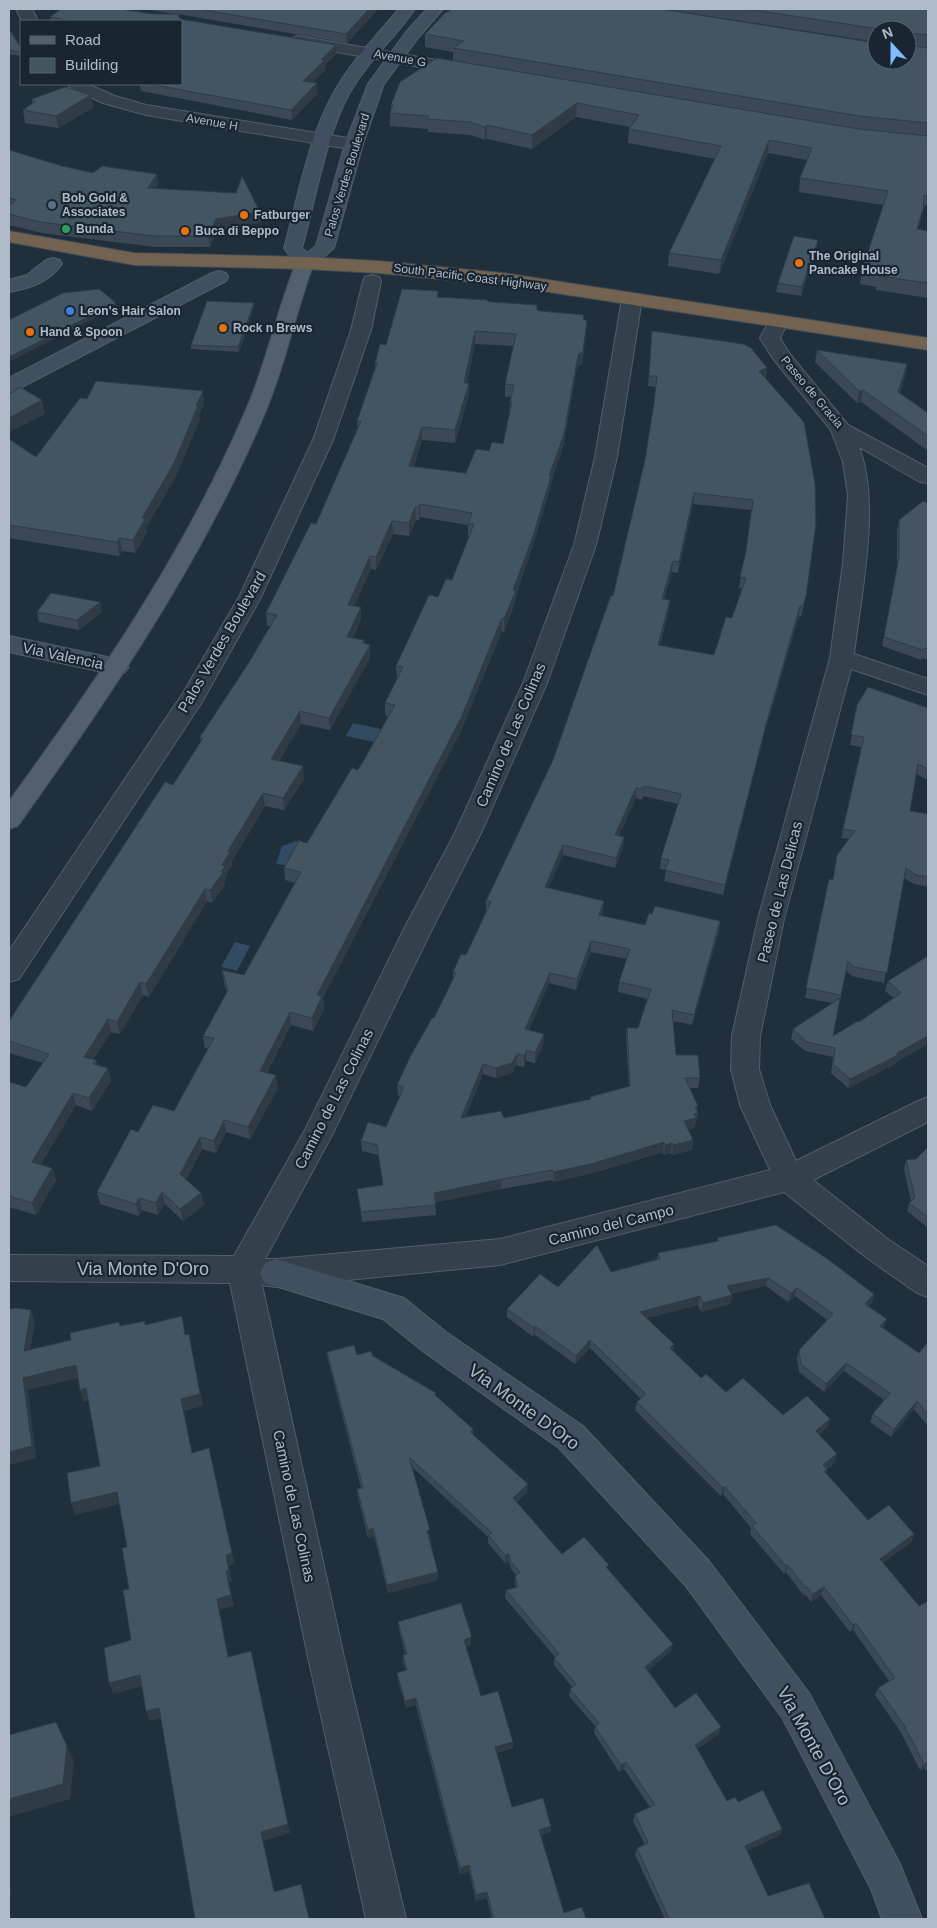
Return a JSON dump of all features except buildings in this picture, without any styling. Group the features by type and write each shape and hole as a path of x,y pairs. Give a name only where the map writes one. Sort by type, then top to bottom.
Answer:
{"highway":[{"name":"South Pacific Coast Highway","path":"9,236 36,243 134,258 302,270 372,281 631,307"},
{"path":"53,264 60,258 68,256 121,263 134,258"},
{"name":"South Pacific Coast Highway","path":"28,260 145,275 219,277 302,270 378,267 494,278 631,307 774,330 928,362"},
{"name":"South Pacific Coast Highway","path":"774,330 928,344"}],"main road":[{"path":"9,820 117,667 169,582 215,500 242,444 265,387 302,270 293,248 322,141 341,94 370,53 407,9"},
{"name":"Palos Verdes Boulevard","path":"302,270 325,248 354,144 376,84 435,9"},
{"path":"9,286 31,282 44,274 53,264"},
{"path":"9,386 219,277"},
{"name":"Via Valencia","path":"9,644 117,667"},
{"name":"Via Monte D'Oro","path":"260,1271 393,1308 435,1342 571,1437 697,1573 796,1706 886,1878 902,1919"}],"street":[{"name":"Avenue G","path":"284,38 479,72"},
{"name":"Avenue H","path":"77,85 102,98 155,112 322,141 354,144"},
{"name":"Palos Verdes Boulevard","path":"9,972 192,696 250,597 323,440 361,330 372,281"},
{"name":"Camino de Las Colinas","path":"386,1919 326,1657 260,1271 316,1137 420,925 468,833 535,683 585,545 606,456 631,307"},
{"name":"Paseo de Gracia","path":"774,330 781,356 841,429 928,477"},
{"name":"Paseo de Las Delicas","path":"841,429 854,462 859,496 854,563 842,658 773,910 746,1036 745,1069 755,1105 789,1178 878,1250 928,1283"},
{"path":"842,658 928,687"},
{"name":"Camino del Campo","path":"260,1271 500,1252 670,1211 789,1178 928,1109"},
{"name":"Via Monte D'Oro","path":"9,1268 260,1271"}],"water":[{"path":"353,723 385,730 379,743 346,736"},
{"path":"300,840 308,850 290,866 276,864 282,846"},
{"path":"235,942 250,946 237,971 221,967"}],"place":[{"name":"Bob Gold & Associates","path":"52,205"},
{"name":"Fatburger","path":"244,215"},
{"name":"Bunda","path":"66,229"},
{"name":"Buca di Beppo","path":"185,231"},
{"name":"The Original Pancake House","path":"799,263"},
{"name":"Leon's Hair Salon","path":"70,311"},
{"name":"Rock n Brews","path":"223,328"},
{"name":"Hand & Spoon","path":"30,332"}]}
